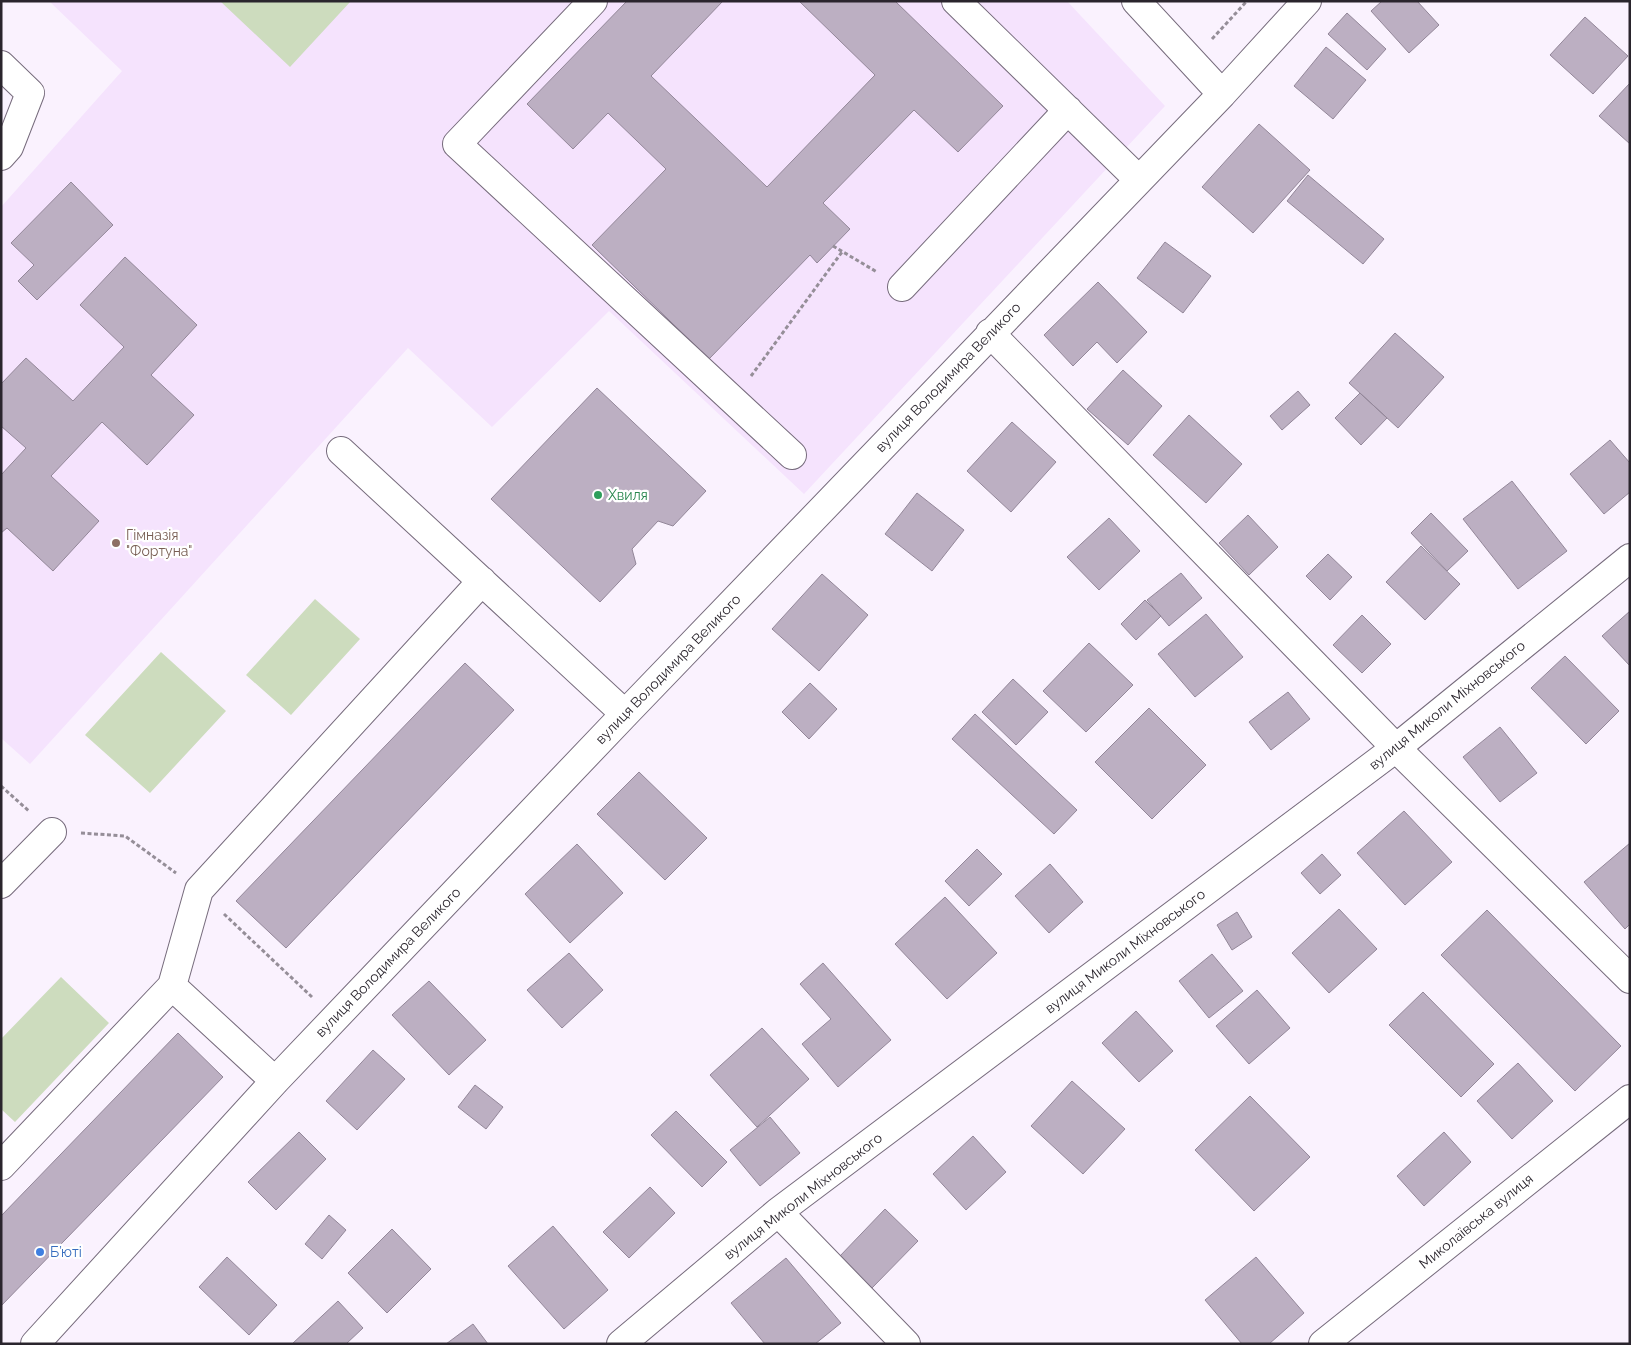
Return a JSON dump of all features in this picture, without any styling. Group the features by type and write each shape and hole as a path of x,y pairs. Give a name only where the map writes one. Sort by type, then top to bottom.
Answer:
{"street":[{"path":"593,1 457,144 792,455"},
{"path":"956,1 1140,180"},
{"path":"1136,1 1222,94"},
{"name":"вулиця Володимира Великого","path":"35,1344 275,1081 990,333 1140,180 1308,1"},
{"path":"1,66 30,93 9,147 1,156"},
{"path":"902,287 1068,110"},
{"path":"990,333 1396,748 1630,978"},
{"path":"341,451 625,714"},
{"name":"вулиця Миколи Міхновського","path":"621,1344 778,1212 1396,748 1630,558"},
{"path":"1,1166 172,986 199,890 482,581"},
{"path":"1,884 52,832"},
{"path":"172,986 275,1081"},
{"name":"Миколаївська вулиця","path":"1323,1344 1630,1099"},
{"path":"778,1212 906,1344"}],"path":[{"path":"1191,61 1247,1"},
{"path":"733,400 842,252"}],"shaded area":[{"path":"49,1 1067,1 1165,106 804,494 609,311 492,427 408,348 30,764 1,738 1,207 122,71"}],"green space":[{"path":"220,1 351,1 290,67"},
{"path":"315,599 360,639 291,715 246,675"},
{"path":"161,652 226,711 150,793 85,735"},
{"path":"61,977 109,1023 15,1122 1,1109 1,1039"}],"building":[{"path":"627,1 723,1 651,76 767,187 875,75 799,1 895,1 1003,106 958,152 914,110 823,203 850,229 817,263 810,255 709,359 592,245 666,169 608,113 573,149 527,104"},
{"path":"1382,1 1417,1 1439,25 1409,53 1371,11"},
{"path":"1347,13 1386,49 1367,70 1328,34"},
{"path":"1585,17 1628,56 1593,94 1550,55"},
{"path":"1326,47 1366,80 1333,119 1294,86"},
{"path":"1630,83 1630,144 1599,116"},
{"path":"1259,124 1310,170 1253,233 1202,187"},
{"path":"1308,175 1384,239 1363,264 1287,201"},
{"path":"71,182 113,225 37,300 18,281 34,265 11,243"},
{"path":"1165,242 1211,276 1183,313 1137,278"},
{"path":"125,257 197,325 151,375 194,415 147,465 102,422 51,476 99,521 53,571 7,528 1,533 1,475 26,448 1,426 1,384 26,358 73,401 124,347 80,305"},
{"path":"1098,282 1147,332 1117,363 1097,342 1073,366 1044,335"},
{"path":"1395,333 1444,377 1398,428 1349,383"},
{"path":"1123,370 1162,406 1128,445 1087,409"},
{"name":"Хвиля","path":"597,388 706,491 673,526 658,521 632,549 636,564 600,602 491,499"},
{"path":"1298,391 1310,405 1282,430 1270,416"},
{"path":"1360,393 1387,418 1361,445 1335,418"},
{"path":"1189,415 1242,464 1206,503 1153,455"},
{"path":"1012,422 1056,462 1011,512 967,471"},
{"path":"1610,440 1630,463 1630,492 1604,514 1570,474"},
{"path":"1512,481 1567,551 1518,589 1463,519"},
{"path":"917,493 964,530 932,571 885,534"},
{"path":"1431,513 1468,551 1447,571 1411,533"},
{"path":"1248,515 1278,547 1249,575 1219,543"},
{"path":"1109,518 1140,551 1099,590 1067,557"},
{"path":"1421,546 1460,584 1425,620 1386,582"},
{"path":"1328,554 1352,577 1330,600 1306,576"},
{"path":"1181,573 1202,598 1169,626 1147,600"},
{"path":"822,574 868,615 819,671 772,629"},
{"path":"1145,600 1161,616 1136,640 1121,624"},
{"path":"1630,611 1630,666 1602,636"},
{"path":"1206,614 1243,657 1195,697 1158,654"},
{"path":"1362,615 1391,644 1362,673 1333,645"},
{"path":"1089,643 1133,685 1086,732 1043,691"},
{"path":"1565,656 1619,711 1586,744 1531,688"},
{"path":"465,663 514,710 286,948 236,901"},
{"path":"1013,679 1048,712 1016,745 982,712"},
{"path":"810,683 837,709 809,739 782,712"},
{"path":"1288,692 1310,719 1271,750 1249,722"},
{"path":"1149,708 1206,765 1152,819 1095,762"},
{"path":"975,714 1077,810 1054,834 952,739"},
{"path":"1500,727 1537,773 1500,802 1463,757"},
{"path":"639,772 707,838 665,880 597,814"},
{"path":"1404,811 1452,862 1405,905 1357,853"},
{"path":"1630,843 1630,924 1625,929 1584,882"},
{"path":"577,844 623,893 570,943 525,894"},
{"path":"977,849 1002,874 969,906 945,881"},
{"path":"1322,854 1341,875 1320,894 1301,873"},
{"path":"1050,864 1083,902 1049,933 1015,896"},
{"path":"945,897 997,953 947,999 895,944"},
{"path":"1339,909 1377,949 1329,993 1292,953"},
{"path":"1487,910 1621,1046 1575,1091 1441,955"},
{"path":"1237,912 1252,937 1232,950 1217,925"},
{"path":"569,953 603,990 562,1028 527,990"},
{"path":"1212,954 1243,991 1209,1018 1179,981"},
{"path":"823,963 891,1040 838,1087 802,1044 831,1019 800,984"},
{"path":"429,981 486,1040 449,1075 392,1015"},
{"path":"1257,990 1290,1028 1249,1064 1216,1026"},
{"path":"1423,992 1494,1064 1461,1097 1389,1025"},
{"path":"1136,1011 1173,1051 1139,1082 1102,1043"},
{"path":"762,1028 809,1079 757,1127 710,1075"},
{"path":"178,1033 223,1077 1,1306 1,1216"},
{"path":"373,1050 405,1079 357,1130 326,1101"},
{"path":"1518,1063 1553,1101 1512,1139 1477,1101"},
{"path":"1072,1081 1125,1129 1083,1174 1031,1126"},
{"path":"475,1085 503,1107 486,1129 458,1107"},
{"path":"1250,1096 1310,1157 1254,1211 1195,1150"},
{"path":"676,1111 727,1162 702,1187 651,1135"},
{"path":"770,1117 800,1153 760,1186 730,1150"},
{"path":"299,1132 326,1159 276,1210 248,1182"},
{"path":"1444,1132 1471,1162 1424,1206 1397,1176"},
{"path":"973,1136 1006,1172 966,1210 933,1174"},
{"path":"650,1187 675,1213 629,1258 603,1232"},
{"path":"885,1209 918,1241 872,1288 839,1257"},
{"path":"329,1215 346,1230 322,1259 305,1244"},
{"path":"553,1226 608,1290 564,1329 508,1266"},
{"path":"392,1229 431,1269 387,1313 348,1273"},
{"path":"227,1257 277,1305 249,1335 199,1287"},
{"path":"1256,1257 1304,1313 1269,1344 1242,1344 1205,1300"},
{"path":"786,1258 841,1323 815,1344 765,1344 731,1303"},
{"path":"338,1301 363,1328 346,1344 292,1344"},
{"path":"473,1324 488,1344 446,1344"}],"place":[{"name":"Хвиля","path":"598,495"},
{"name":"Гімназія \"Фортуна\"","path":"116,543"},
{"name":"Б’юті","path":"40,1252"}]}
